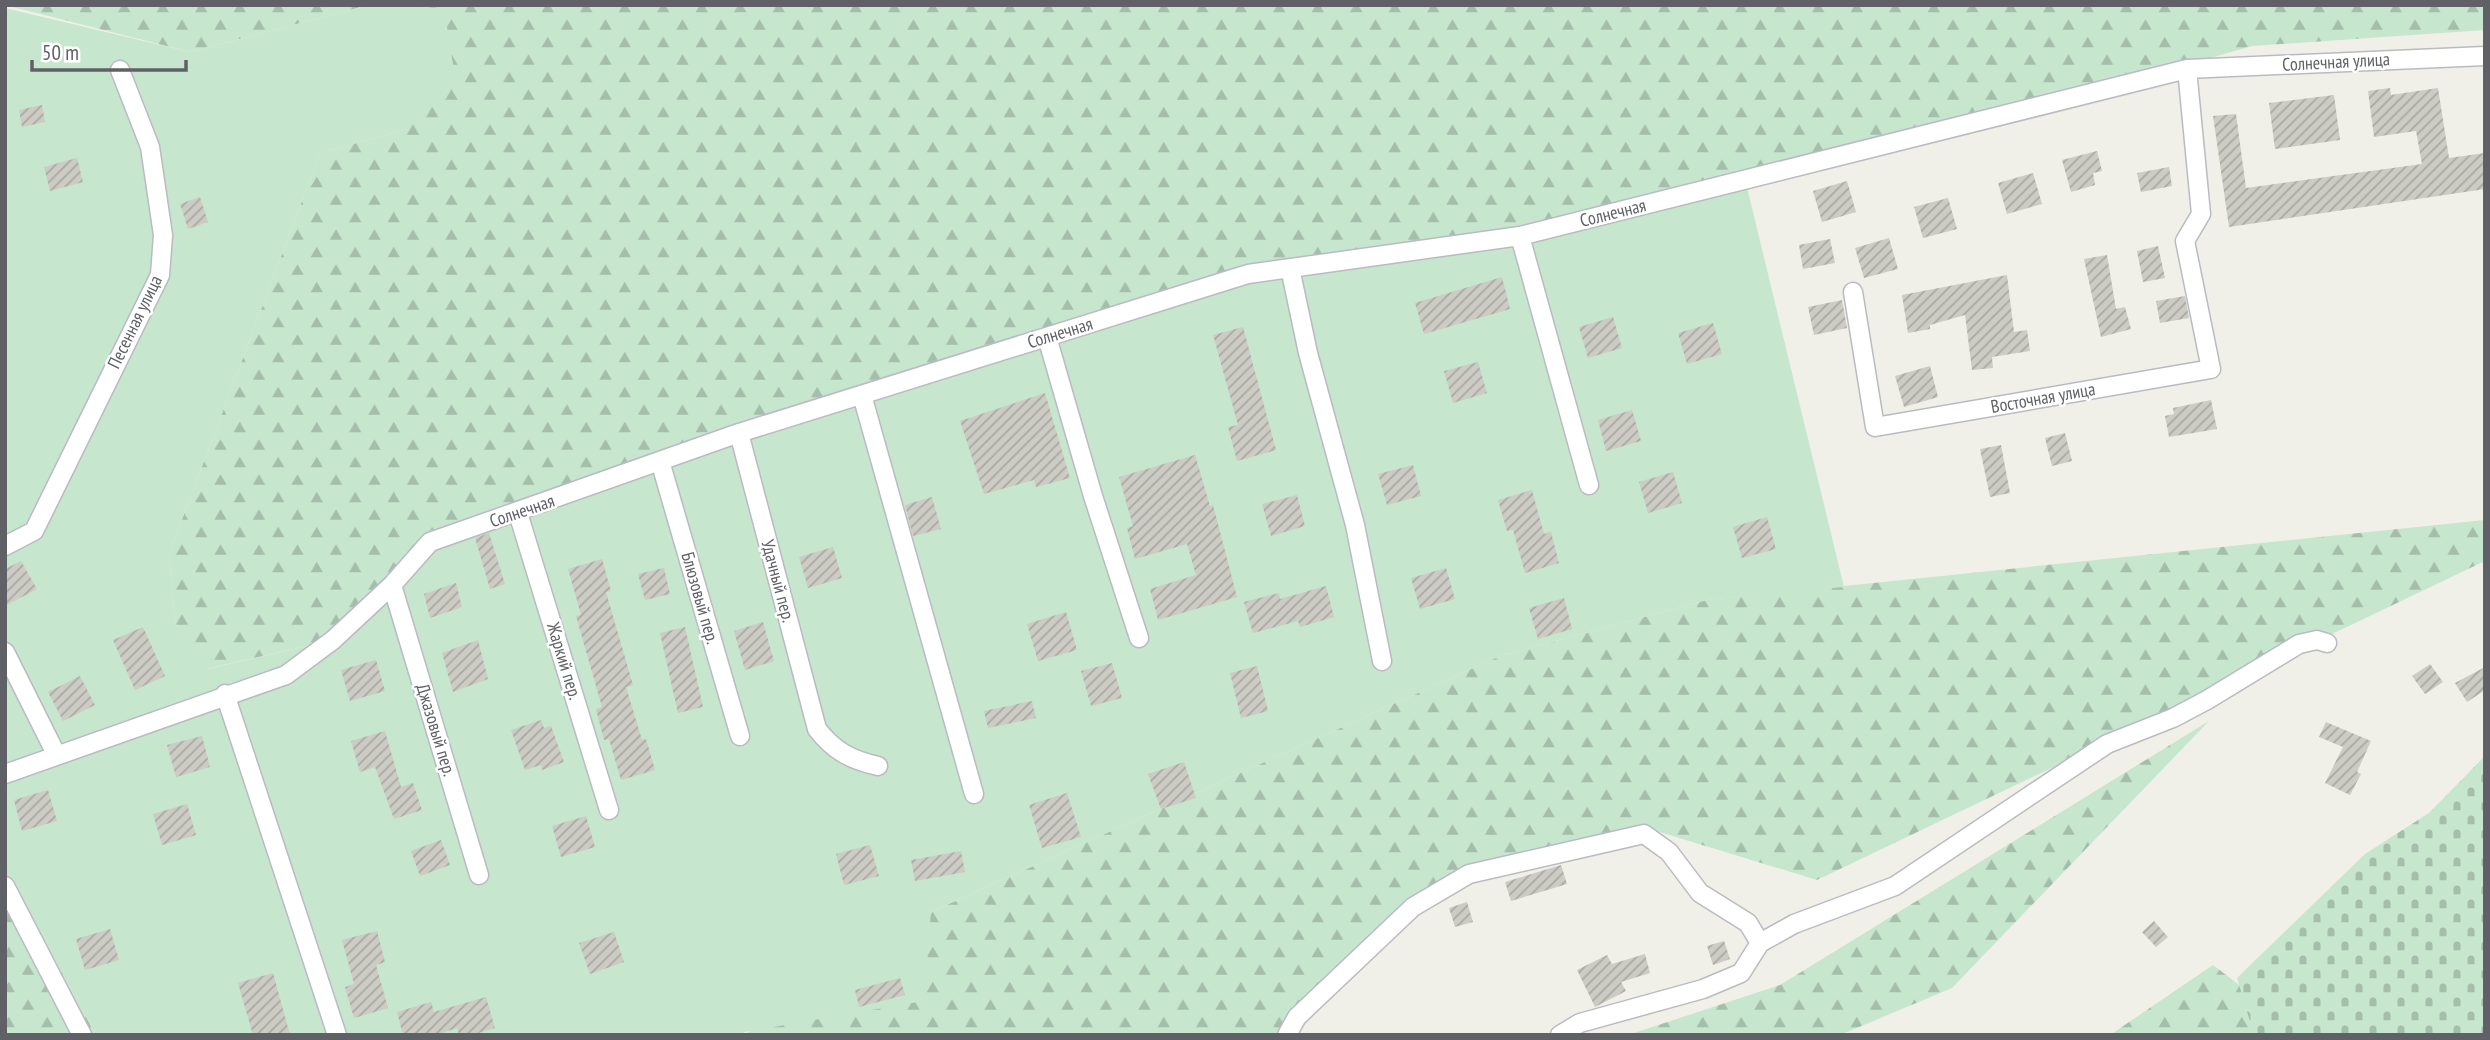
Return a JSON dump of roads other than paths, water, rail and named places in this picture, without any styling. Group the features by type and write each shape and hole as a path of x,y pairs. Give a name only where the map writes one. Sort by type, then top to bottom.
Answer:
{"street":[{"name":"Солнечная улица","path":"2187,69 2485,56"},
{"name":"Солнечная","path":"5,774 225,694 286,675 334,640 392,584 430,542 739,433 1248,274 1520,236 2187,69"},
{"name":"Восточная улица","path":"1853,292 1875,426 2211,369 2185,241 2201,214 2187,69"},
{"name":"Песенная улица","path":"5,546 34,531 160,275 163,235 149,148 120,71"},
{"path":"1520,236 1589,485"},
{"path":"1290,268 1308,353 1355,525 1382,661"},
{"path":"1047,337 1093,496 1139,638"},
{"path":"862,394 974,794"},
{"name":"Удачный пер.","path":"739,433 817,729 832,748 855,761 878,766"},
{"name":"Блюзовый пер.","path":"660,460 740,736"},
{"name":"Жаркий пер.","path":"518,513 609,810"},
{"name":"Джазовый пер.","path":"392,584 479,875"},
{"path":"1560,1035 1580,1023 1703,989 1741,973 1760,943 1794,924 1895,886 2108,744 2196,706 2299,644 2317,640 2327,643"},
{"path":"5,652 57,754"},
{"path":"225,694 337,1035"},
{"path":"1287,1035 1297,1017 1413,907 1469,874 1644,834 1669,852 1700,893 1748,923 1760,943"},
{"path":"5,886 82,1035"}]}
